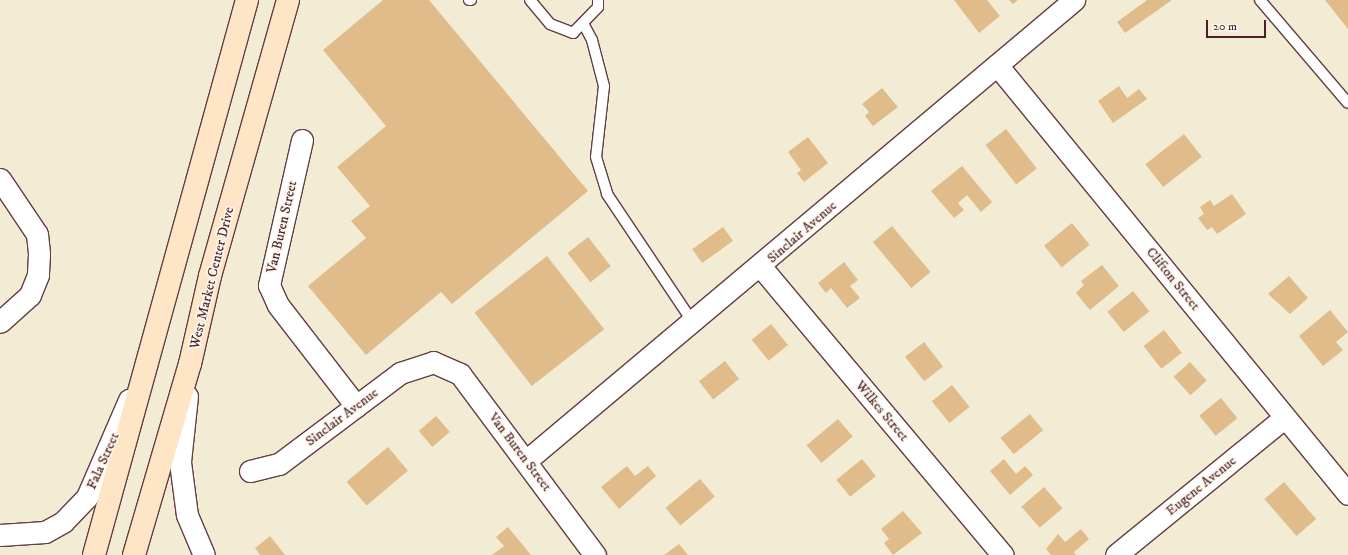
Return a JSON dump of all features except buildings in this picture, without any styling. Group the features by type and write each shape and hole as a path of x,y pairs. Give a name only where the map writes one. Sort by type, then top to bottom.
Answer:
{"main road":[{"path":"94,555 248,0"},
{"name":"West Market Center Drive","path":"134,555 190,364 210,276 288,0"}],"street":[{"name":"Sinclair Avenue","path":"527,460 694,324 1074,0"},
{"name":"Clifton Street","path":"997,65 1348,494"},
{"name":"Van Buren Street","path":"302,140 269,285 278,305 356,406"},
{"path":"0,179 37,234 39,254 38,275 30,294 0,322"},
{"name":"Wilkes Street","path":"761,267 1003,555"},
{"name":"Fala Street","path":"0,535 45,532 63,522 87,497 149,356"},
{"name":"Sinclair Avenue","path":"250,471 279,464 400,373 433,362"},
{"name":"Van Buren Street","path":"433,362 460,374 527,460 595,555"},
{"path":"190,364 180,462 187,515 204,555"},
{"name":"Eugene Avenue","path":"1116,555 1285,417"}],"lane":[{"path":"530,0 550,24 573,33 598,7 598,0"},
{"path":"1260,0 1348,102"},
{"path":"583,23 592,40 604,86 596,157 607,194 694,324"}]}
